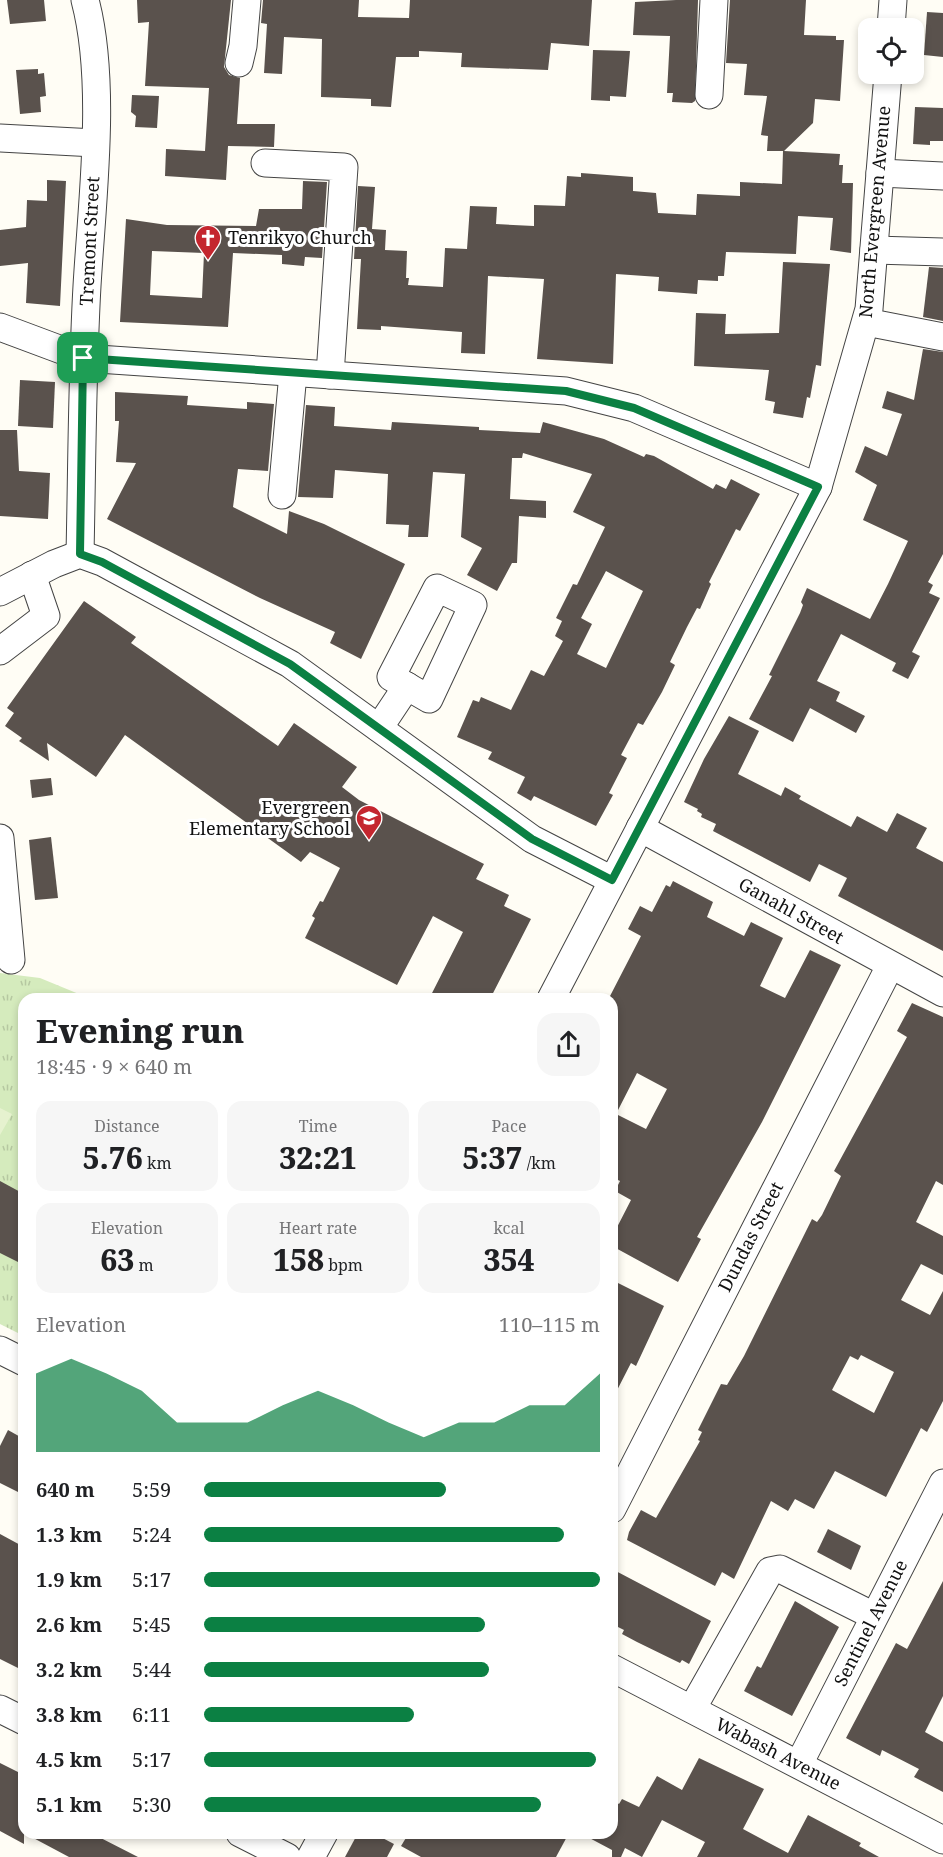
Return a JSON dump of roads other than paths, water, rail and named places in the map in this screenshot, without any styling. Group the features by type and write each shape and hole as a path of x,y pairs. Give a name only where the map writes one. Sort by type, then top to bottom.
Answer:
{"street":[{"name":"Tremont Street","path":"80,554 83,358 95,143 93,56 85,0"},
{"path":"239,63 243,46 247,0"},
{"path":"709,95 714,0"},
{"path":"892,18 893,0"},
{"name":"North Evergreen Avenue","path":"553,993 818,487 869,309 887,84"},
{"path":"0,138 95,143"},
{"path":"265,164 344,167 330,375"},
{"path":"880,173 943,176"},
{"path":"874,250 943,252"},
{"path":"866,322 943,337"},
{"path":"0,327 83,358 566,391 634,408 818,487"},
{"path":"282,495 293,372"},
{"path":"0,592 80,554 102,562 290,664 532,839 612,880"},
{"path":"0,651 46,616 32,575"},
{"path":"379,728 407,686"},
{"name":"Ganahl Street","path":"640,828 943,993"},
{"path":"0,838 10,960"},
{"name":"Dundas Street","path":"618,1497 890,966"},
{"name":"Sentinel Avenue","path":"799,1764 943,1483"},
{"path":"692,1709 770,1571 780,1569 874,1616"},
{"name":"Wabash Avenue","path":"618,1671 943,1840"},
{"path":"0,1709 18,1719"},
{"path":"252,1839 287,1857"},
{"path":"311,1857 321,1839"}],"place":[{"name":"Tenrikyo Church","path":"208,261"},
{"name":"Evergreen Elementary School","path":"369,841"}]}
